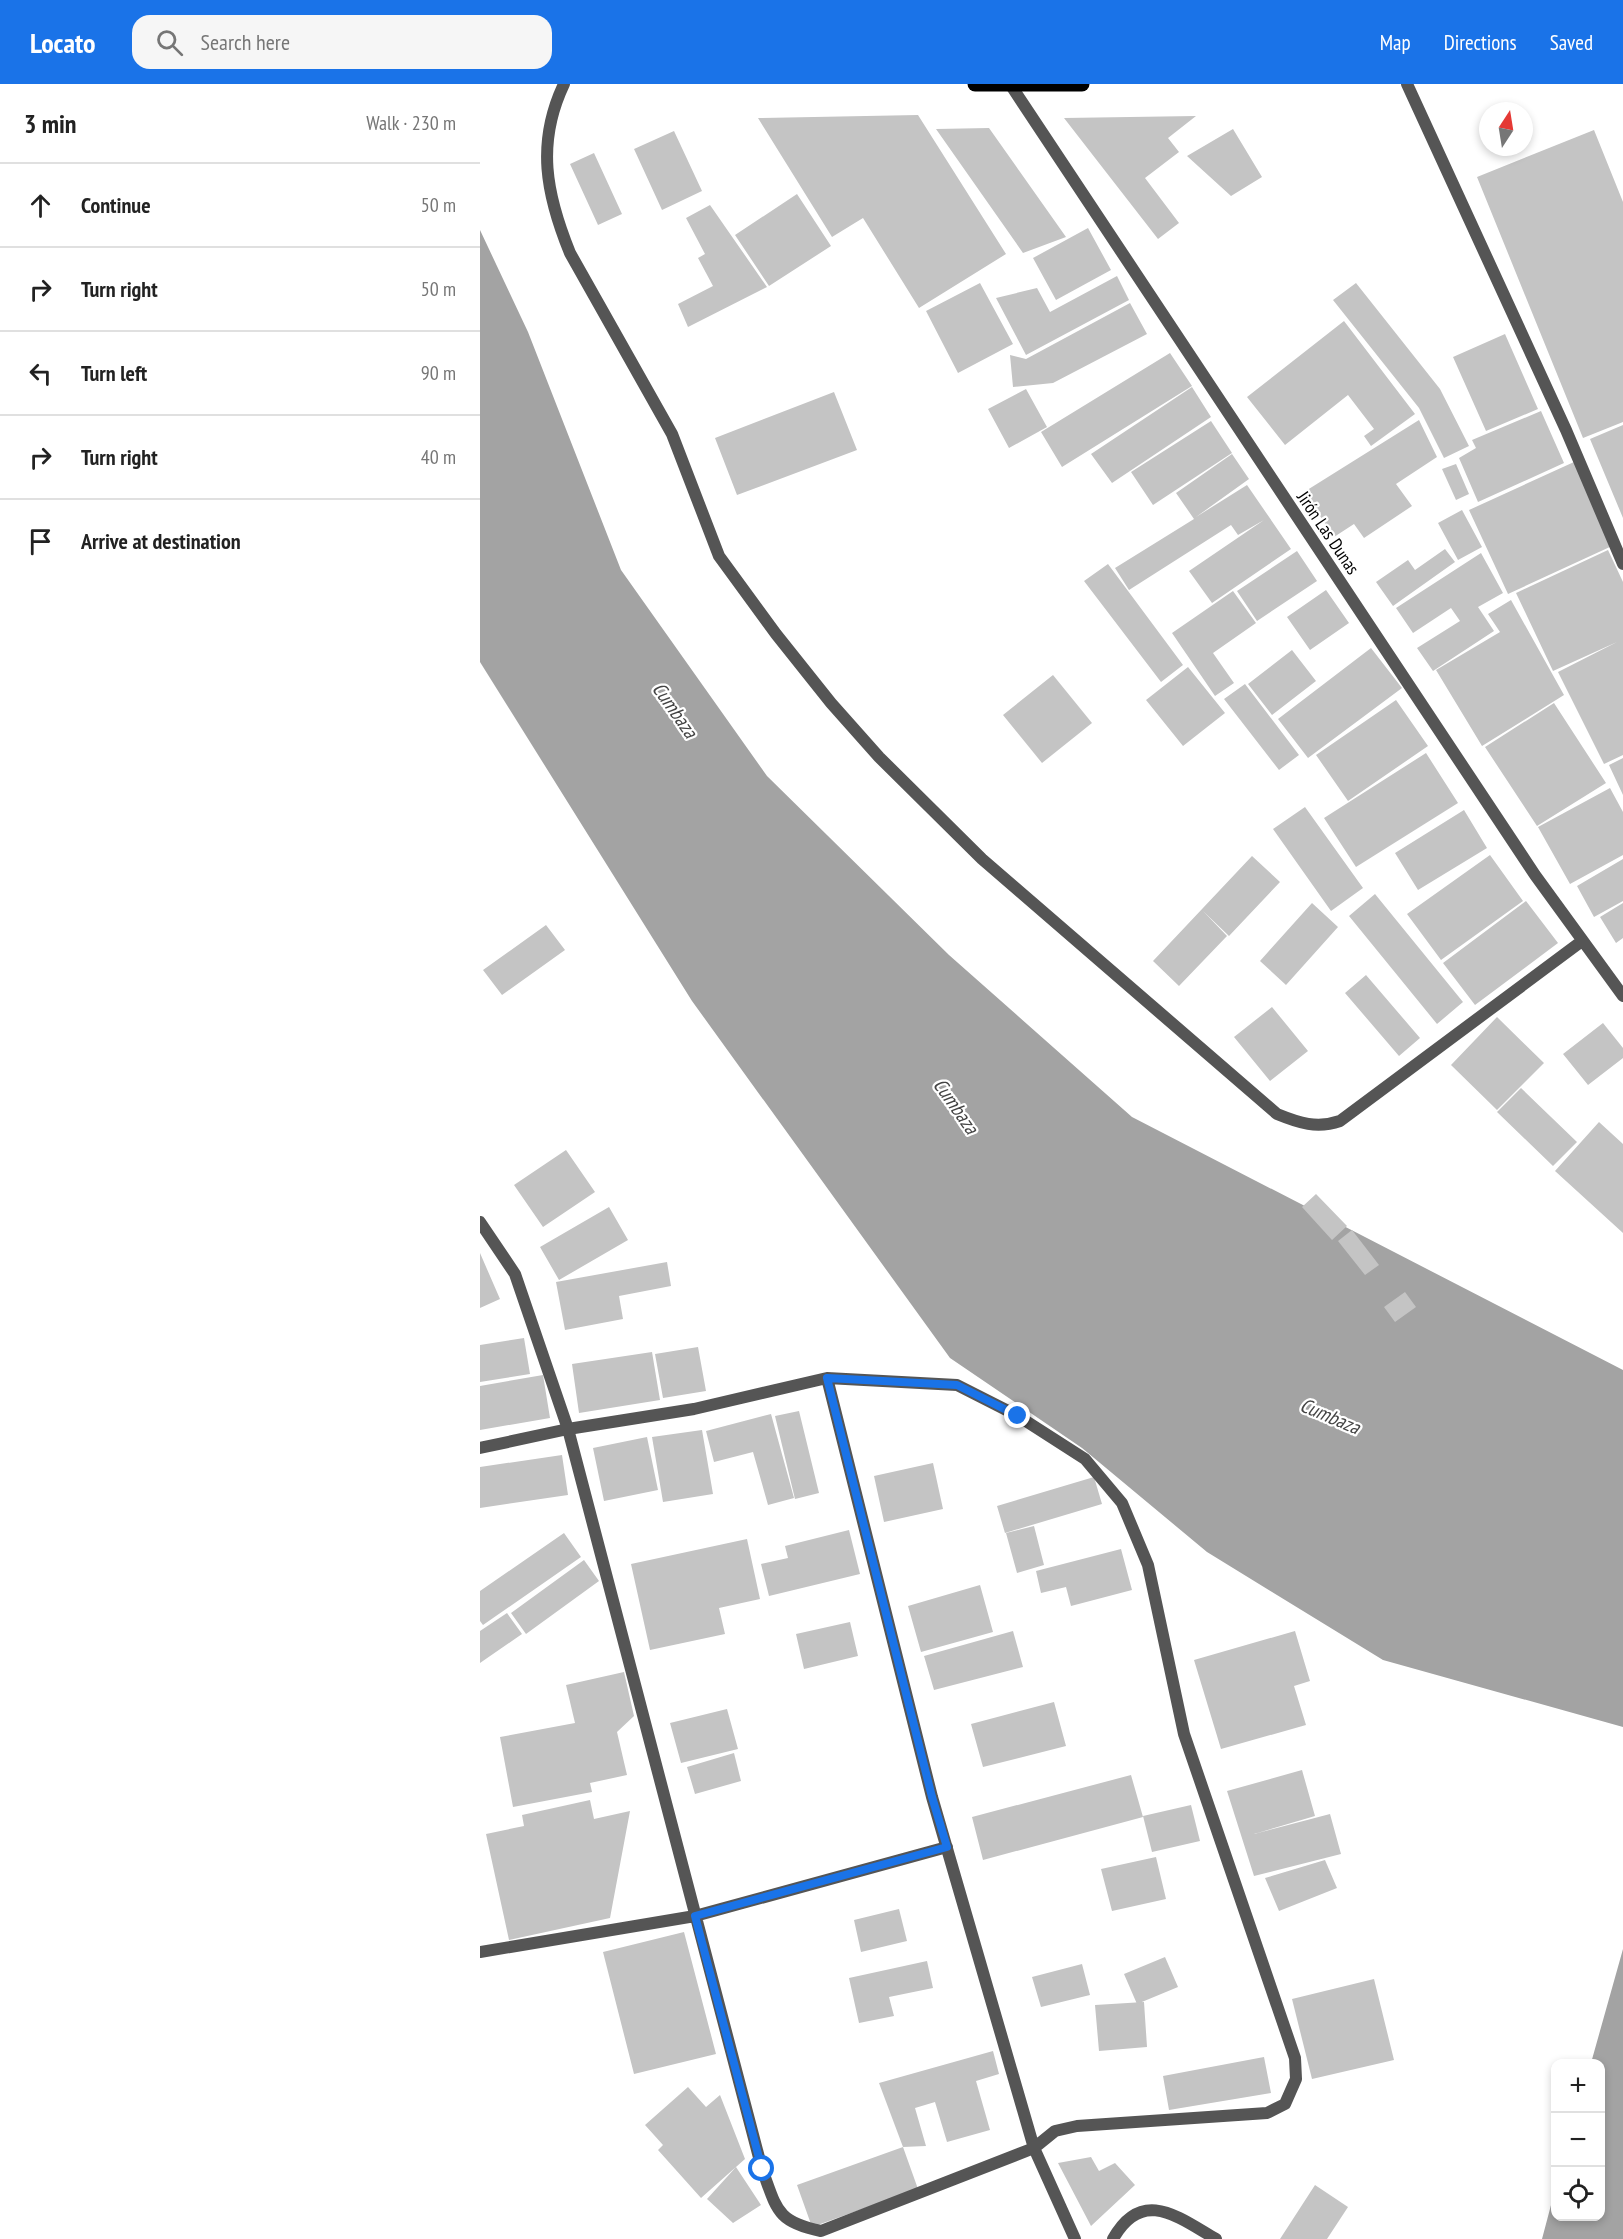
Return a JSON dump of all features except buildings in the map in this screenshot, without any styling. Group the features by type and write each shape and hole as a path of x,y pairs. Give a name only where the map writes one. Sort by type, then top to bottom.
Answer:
{"main road":[{"path":"975,84 1082,84"}],"street":[{"path":"564,84 552,109 547,134 548,169 559,226 570,253 672,434 719,556 776,634 831,703 929,809 982,859 1277,1114 1297,1122 1323,1127 1340,1121 1582,941"},
{"path":"1407,84 1566,430 1623,564"},
{"name":"Jirón Las Dunas","path":"1010,85 1528,865 1623,996"},
{"path":"480,1222 515,1274 568,1429 762,2169 777,2210 795,2226 821,2231 1034,2148 1055,2131 1077,2126 1267,2113 1285,2104 1296,2079 1295,2058 1184,1734 1148,1565 1122,1503 1085,1459 1018,1416 957,1385 827,1378 694,1409 568,1429 480,1448"},
{"path":"827,1378 932,1797 1034,2148 1075,2239"},
{"path":"480,1952 695,1916 947,1847"},
{"path":"1113,2239 1131,2216 1146,2210 1168,2211 1216,2239"}],"water":[{"name":"Cumbaza","path":"480,230 528,332 621,570 767,776 949,955 1132,1117 1623,1370 1623,1727 1383,1660 1207,1552 1082,1448 950,1358 692,1001 480,662"},
{"path":"1623,1949 1623,2239 1542,2239 1551,2205 1551,2221 1605,2221 1605,2059 1592,2059"}],"route":[{"path":"762,2169 695,1916 947,1847 932,1797 827,1378 957,1385 1018,1416"}]}
